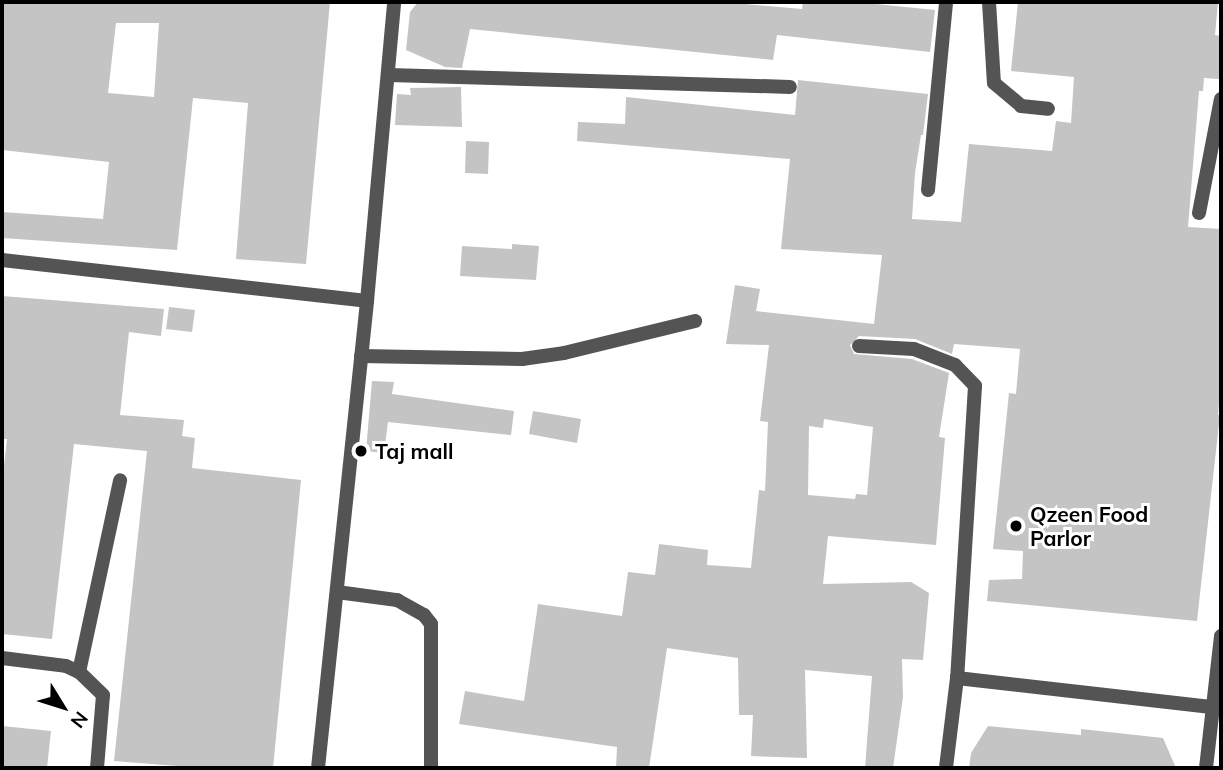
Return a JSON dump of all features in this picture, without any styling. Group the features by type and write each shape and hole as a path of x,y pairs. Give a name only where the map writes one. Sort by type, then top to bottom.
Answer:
{"street":[{"path":"318,768 368,301 394,2"},
{"path":"928,190 946,2"},
{"path":"989,2 994,83 1006,97 1021,106 1048,109"},
{"path":"389,75 790,87"},
{"path":"1199,213 1221,99"},
{"path":"2,260 368,301"},
{"path":"361,356 522,359 564,353 695,321"},
{"path":"859,346 914,349 955,365 975,386 957,678 946,768"},
{"path":"79,671 120,480"},
{"path":"337,592 397,600 424,615 432,624 431,768"},
{"path":"1206,768 1221,636"},
{"path":"2,658 66,666 79,671 103,695 97,768"},
{"path":"957,678 1213,707"}],"building":[{"path":"2,2 330,2 306,264 236,259 248,103 193,98 177,250 2,238 2,212 103,219 109,162 2,150","holes":["116,23 159,23 154,97 108,93"]},
{"path":"418,2 723,2 802,9 803,2 856,2 935,10 930,52 777,35 773,60 470,29 462,68 445,67 406,50 410,12"},
{"path":"1018,2 1218,2 1215,35 1221,36 1219,79 1204,78 1203,91 1199,91 1188,227 1221,229 1220,415 1197,621 987,601 989,580 1022,579 1023,551 993,549 1009,393 1016,394 1020,349 954,344 952,354 915,339 859,336 850,345 854,354 912,359 949,373 939,437 945,438 936,545 828,536 823,584 911,582 929,593 923,660 902,659 903,697 893,768 865,768 872,676 805,670 807,758 751,756 753,715 739,715 738,658 667,648 649,768 616,768 617,747 459,724 465,691 524,701 538,604 622,616 628,572 655,575 659,544 708,550 707,565 751,568 759,490 765,491 768,422 760,421 769,345 726,344 735,285 760,289 756,311 874,324 882,255 781,249 790,159 577,141 578,122 625,124 626,97 795,115 798,80 928,94 915,173 912,219 961,222 969,144 1052,151 1056,121 1071,123 1074,77 1011,71","holes":["824,419 873,427 867,495 856,494 855,499 808,495 809,426 823,428"]},
{"path":"461,87 462,127 395,125 397,94 411,95 410,88"},
{"path":"466,141 489,142 488,174 465,173"},
{"path":"512,244 539,246 536,280 460,276 462,246 512,249"},
{"path":"2,296 164,309 161,336 129,332 120,415 184,420 182,436 195,438 192,468 301,480 273,768 202,768 114,761 147,451 74,444 52,639 2,634 2,484 7,439 2,439"},
{"path":"169,307 195,310 192,332 166,329"},
{"path":"372,381 394,382 392,394 514,411 511,435 388,422 384,453 366,451"},
{"path":"533,411 581,419 577,443 529,434"},
{"path":"2,726 51,731 47,768 2,768"},
{"path":"988,726 1081,735 1081,729 1163,738 1176,768 969,768 971,753"}],"place":[{"name":"Taj mall","path":"361,451"},
{"name":"Qzeen Food Parlor","path":"1016,526"}]}
